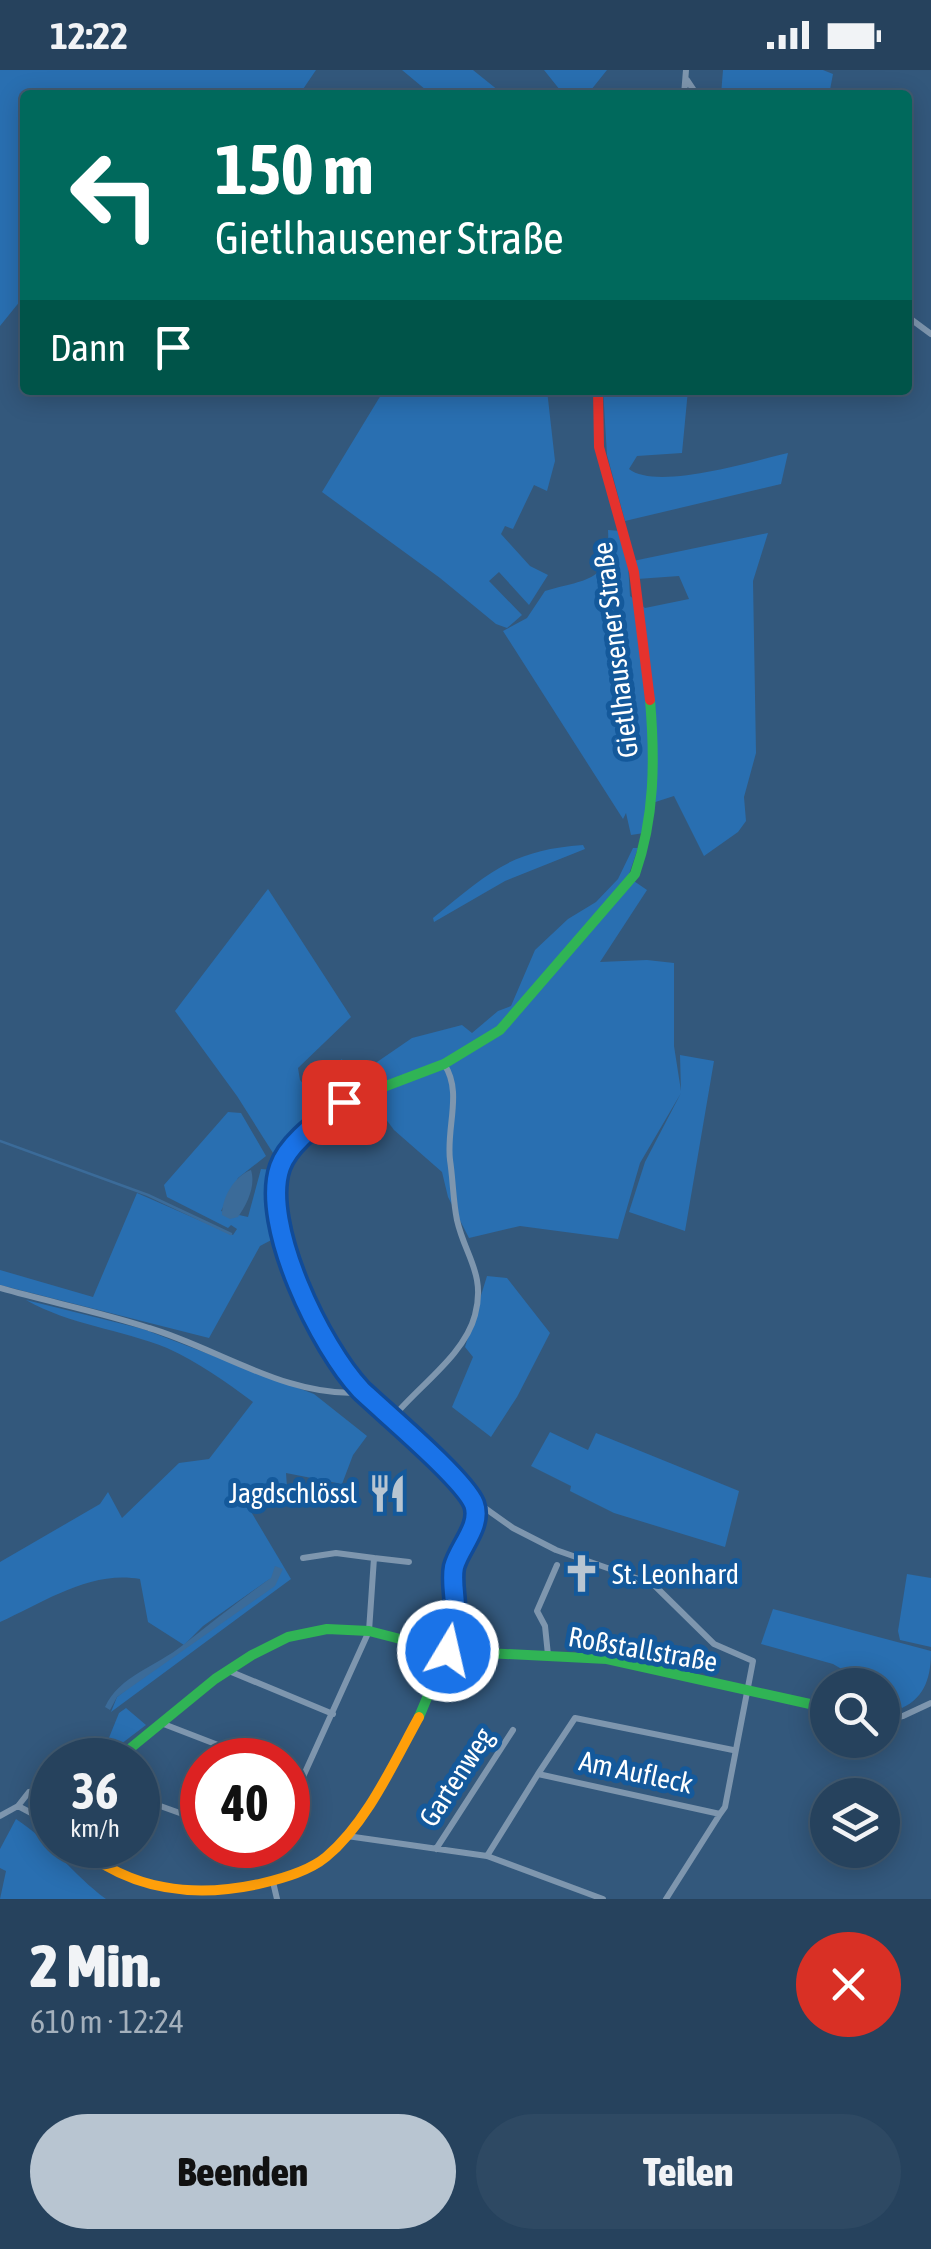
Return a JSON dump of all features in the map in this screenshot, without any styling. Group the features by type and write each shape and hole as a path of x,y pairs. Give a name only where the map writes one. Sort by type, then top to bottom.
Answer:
{"street":[{"name":"Gietlhausener Straße","path":"472,1499 413,1441 394,1416 363,1392 295,1277 276,1223 274,1194 280,1163 344,1102 444,1064 478,1046 516,1014 635,874 646,853 653,729 626,536 597,438 598,395"},
{"path":"394,1416 462,1342 475,1316 477,1267 456,1218 447,1134 454,1101 452,1076 444,1064"},
{"path":"0,1288 151,1328 296,1385 338,1394 363,1392"},
{"path":"109,1868 126,1880 197,1893 273,1882 324,1860 347,1836 434,1688 456,1616 454,1569 477,1514 472,1499"},
{"path":"472,1499 544,1544 654,1584 714,1644 753,1661 733,1750 726,1807 720,1814"},
{"path":"303,1558 336,1553 409,1562"},
{"path":"310,1761 369,1631 374,1558"},
{"path":"548,1654 545,1626 537,1612 557,1565"},
{"name":"Roßstallstraße","path":"141,1738 229,1671 288,1637 327,1629 369,1631 448,1651 607,1659 810,1704"},
{"path":"229,1671 332,1714"},
{"path":"900,1717 931,1703"},
{"path":"538,1774 574,1718 733,1750"},
{"path":"160,1722 201,1738"},
{"name":"Gartenweg","path":"436,1848 513,1730"},
{"name":"Am Aufleck","path":"488,1856 538,1774 720,1814 666,1899"},
{"path":"0,1816 18,1806 30,1792"},
{"path":"18,1806 30,1812"},
{"path":"347,1836 488,1856 604,1899"},
{"path":"273,1882 278,1899"}],"shaded area":[{"path":"0,70 316,70 302,90 20,90 20,301 0,326"},
{"path":"402,70 473,70 498,90 426,90"},
{"path":"544,70 607,70 591,90 560,90"},
{"path":"723,70 823,70 833,74 830,90 721,90"},
{"path":"381,395 548,395 555,461 547,491 534,485 513,529 505,526 501,534 530,566 548,575 529,605 499,572 489,581 522,615 507,628 496,624 322,492"},
{"path":"603,395 688,395 682,453 637,456 629,469 642,475 682,476 788,453 781,484 625,521 607,455"},
{"path":"608,530 620,531 630,596 645,608 689,599 679,576 637,579 633,561 768,533 753,581 756,753 744,797 746,821 738,832 704,856 674,796 646,805 644,833 631,835 626,813 623,819 503,631 527,618 545,591 594,576 605,560"},
{"path":"583,845 585,849 505,881 434,922 433,918 501,867 536,852"},
{"path":"633,848 638,848 628,877 647,890 600,962 674,963 674,1046 681,1091 680,1055 714,1061 685,1231 629,1212 645,1162 681,1093 640,1163 618,1239 520,1226 469,1238 448,1197 442,1172 394,1130 367,1094 358,1089 338,1099 287,1150 280,1155 273,1153 175,1011 268,889 351,1017 298,1068 300,1080 318,1101 343,1070 341,1059 361,1073 412,1038 462,1025 472,1033 498,1011 511,1006 535,950 568,919 596,902 618,879"},
{"path":"228,1112 241,1113 266,1156 238,1178 221,1211 248,1217 261,1169 274,1170 270,1220 277,1237 260,1246 209,1338 0,1285 0,1270 93,1297 137,1193 233,1235 237,1229 231,1225 228,1228 167,1197 164,1185"},
{"path":"251,1170 251,1188 238,1217 222,1215 230,1188"},
{"path":"487,1276 507,1278 550,1333 491,1437 452,1407 473,1357 465,1347"},
{"path":"26,1300 143,1329 314,1394 367,1436 353,1455 342,1484 286,1473 287,1487 250,1510 291,1579 111,1712 117,1697 271,1578 203,1626 184,1645 148,1622 140,1579 122,1577 86,1583 0,1622 0,1562 100,1504 108,1492 122,1518 179,1463 209,1459 253,1402 167,1348 60,1315"},
{"path":"550,1432 588,1450 596,1433 739,1491 725,1547 614,1513 531,1466"},
{"path":"275,1566 283,1569 275,1586 117,1697 110,1710 105,1707 129,1679 173,1652 271,1578"},
{"path":"907,1574 931,1578 931,1647 900,1640"},
{"path":"773,1609 931,1651 930,1668 917,1698 902,1708 900,1668 840,1668 761,1644"},
{"path":"126,1708 146,1725 129,1738 109,1738 119,1713"},
{"path":"16,1819 30,1830 30,1868 71,1868 106,1899 0,1899 6,1871 0,1868 0,1849"}],"waterway":[{"path":"0,1141 148,1195 231,1234"}],"traffic: fast":[{"path":"419,1717 450,1643 455,1610 454,1570 474,1519 472,1499 394,1416 363,1391 326,1335 296,1280 276,1223 274,1194 280,1163 344,1102 444,1064 500,1030 635,874 652,788 650,700"},
{"path":"143,1738 215,1679 252,1655 288,1637 327,1629 369,1631 447,1651 607,1659 810,1704"}],"traffic: slow":[{"path":"111,1868 164,1887 212,1890 271,1881 312,1866 354,1827 419,1717"}],"traffic: jam":[{"path":"598,395 599,447 634,572 650,700"}],"place":[{"name":"Jagdschlössl","path":"387,1493"},
{"name":"St. Leonhard","path":"582,1574"}],"route":[{"path":"344,1102 280,1163 274,1194 276,1223 296,1280 354,1381 394,1416 413,1441 472,1499 477,1514 454,1569 456,1616 448,1651"}]}
